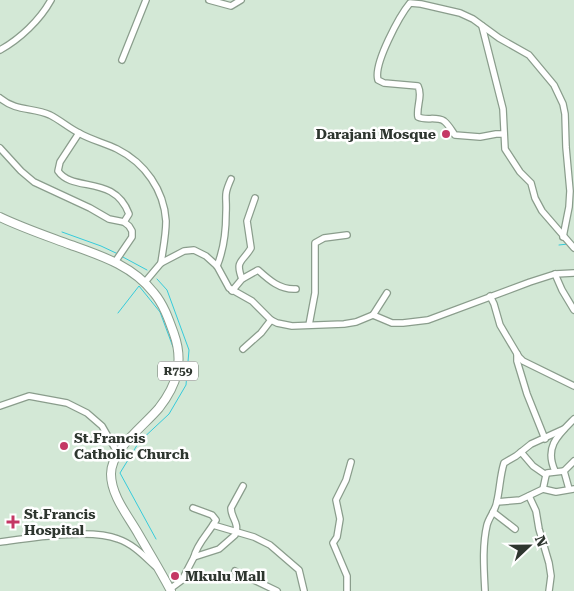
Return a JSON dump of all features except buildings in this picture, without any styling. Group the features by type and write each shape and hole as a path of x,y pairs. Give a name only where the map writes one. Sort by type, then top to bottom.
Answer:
{"main road":[{"name":"R759","path":"0,217 124,266 145,282 165,311 176,340 179,366 172,389 166,399 118,452 112,464 111,475 113,488 171,590"}],"street":[{"path":"0,50 33,23 51,0"},
{"path":"122,60 146,0"},
{"path":"209,0 231,6 242,0"},
{"path":"504,134 480,137 455,135 444,121 418,117 420,94 418,86 378,80 379,62 409,2 468,16 499,38 529,55 554,85 563,104 565,114 570,191 563,237"},
{"path":"482,26 502,104 506,149 520,172 531,183 535,198 542,211 574,248"},
{"path":"0,98 19,109 40,111 49,115 79,133 128,155 150,175 161,195 166,221 161,263"},
{"path":"79,133 60,162 58,171 71,180 100,186 109,190 127,211 128,214 124,222"},
{"path":"0,148 34,182 109,219 124,222 131,228 132,237 115,262"},
{"path":"217,266 223,250 227,211 224,196 231,179"},
{"path":"242,279 239,263 251,248 247,221 255,198"},
{"path":"309,325 315,293 315,243 324,238 347,236"},
{"path":"145,282 161,263 184,251 194,250 206,256 217,266 225,283 232,291 252,301 271,320 284,326 356,322 373,315 387,293"},
{"path":"232,291 242,279 258,270 279,286 296,289"},
{"path":"373,315 392,323 416,322 434,318 490,296 555,274 574,273"},
{"path":"555,274 574,310"},
{"path":"490,296 500,325 523,361 574,386"},
{"path":"243,349 271,320"},
{"path":"517,354 517,361 527,394 545,438"},
{"path":"0,406 30,396 67,403 87,413 102,426 118,452"},
{"path":"555,471 551,462 553,443 574,419"},
{"path":"485,591 485,537 489,518 497,502 504,463 531,444 564,429"},
{"path":"521,452 532,466 546,475"},
{"path":"546,475 555,471 564,471 574,461"},
{"path":"347,591 347,576 333,543 337,537 340,519 336,500 346,480 351,462"},
{"path":"497,502 520,500 543,488 556,492 572,489 564,471"},
{"path":"543,488 546,475"},
{"path":"194,557 218,549 233,538 237,524 231,508 243,486"},
{"path":"528,496 536,511 539,529 549,562 551,576 549,591"},
{"path":"171,590 182,580 197,547 216,520 215,516 194,508"},
{"path":"493,512 516,529"},
{"path":"213,526 254,537 270,545 300,572 304,591"},
{"path":"0,542 64,535 97,534 108,536 130,545 160,571"},
{"path":"235,571 277,591"}],"waterway":[{"path":"62,232 118,254"},
{"path":"559,245 568,244"},
{"path":"121,256 147,270"},
{"path":"156,539 120,473 139,442 169,414 186,385 189,350 167,290 157,279"},
{"path":"118,313 139,286 160,312 173,347"}],"place":[{"name":"Darajani Mosque","path":"446,134"},
{"name":"St.Francis Catholic Church","path":"64,446"},
{"name":"St.Francis Hospital","path":"13,522"},
{"name":"Mkulu Mall","path":"175,576"}]}
